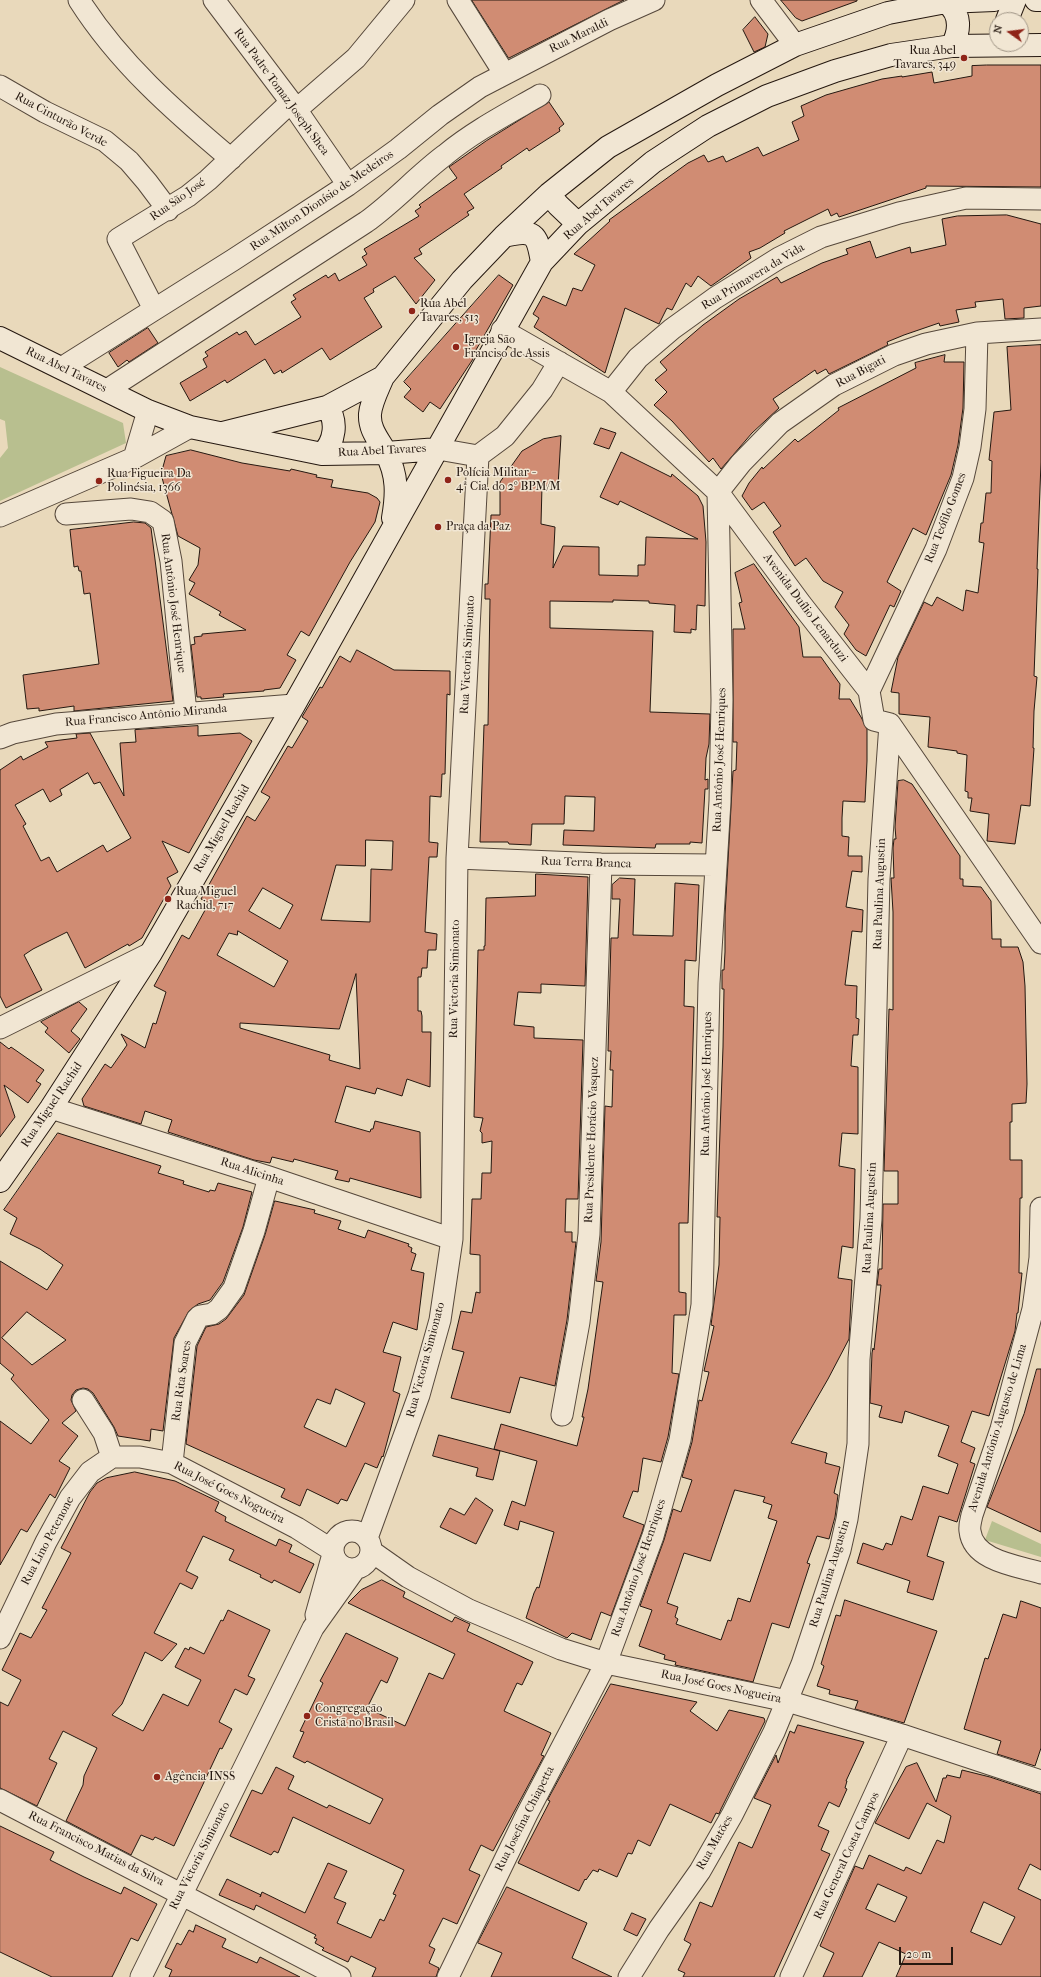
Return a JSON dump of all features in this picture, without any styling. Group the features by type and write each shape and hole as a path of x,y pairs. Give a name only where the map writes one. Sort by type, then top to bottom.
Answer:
{"main road":[{"name":"Rua Abel Tavares","path":"223,433 327,407 383,377 462,280 504,236 549,194 608,147 717,85 795,44 888,13 946,2 994,0"},
{"path":"1010,12 1015,0"},
{"path":"1036,0 1041,0"},
{"path":"946,2 955,11 959,22 957,36 952,46"},
{"name":"Rua Abel Tavares","path":"0,338 148,411 190,427 322,454 386,453 438,449 502,330 542,262 578,224 653,162 708,126 767,96 860,62 891,55 952,46 989,45"},
{"name":"Rua Abel Tavares","path":"1029,45 1041,45"},
{"path":"549,194 578,224"},
{"path":"504,236 521,232 530,234 537,240 542,262"},
{"name":"Rua Miguel Rachid","path":"383,377 374,396 370,414 370,425 386,453 395,474 397,493 391,529"},
{"path":"322,454 329,448 334,428 332,413 327,407"},
{"name":"Rua Miguel Rachid","path":"0,1181 51,1108 151,953 294,705 391,529 438,449"}],"street":[{"path":"79,0 106,38 146,83 231,159"},
{"name":"Rua Padre Tomaz Joseph Shea","path":"214,0 294,106 348,185"},
{"name":"Rua São José","path":"154,309 118,239 168,210 193,192 294,106 356,58 404,0"},
{"path":"458,0 504,73"},
{"name":"Rua Maraldi","path":"504,73 609,20 654,0"},
{"path":"761,0 795,44"},
{"name":"Rua Milton Dionísio de Medeiros","path":"63,368 154,309 234,260 348,185 398,149 461,100 504,73"},
{"name":"Rua Cinturão Verde","path":"0,86 45,112 105,141 129,161 148,182 168,210"},
{"path":"107,390 366,222 383,210 443,156 468,137 540,95"},
{"name":"Rua Primavera da Vida","path":"611,392 638,358 672,329 715,298 779,258 821,237 899,212 966,198 1041,199"},
{"name":"Rua Bigati","path":"718,492 741,463 780,423 834,385 894,355 926,344 977,333 1041,329"},
{"name":"Avenida Duílio Lenarduzi","path":"502,330 611,392 718,492 801,604 869,691 874,720 890,724"},
{"name":"Rua Teófilo Gomes","path":"869,691 936,549 963,478 970,448 975,409 977,333"},
{"path":"438,449 478,456 506,436 542,390 559,362"},
{"path":"134,458 148,411"},
{"path":"0,516 134,458 190,427"},
{"name":"Rua Victoria Simionato","path":"358,1548 383,1493 421,1388 440,1320 452,1239 457,858 478,456"},
{"name":"Rua Antônio José Henriques","path":"606,1663 653,1536 680,1440 702,1305 709,983 720,801 722,700 718,492"},
{"name":"Rua Antônio José Henrique","path":"66,514 131,509 150,512 163,521 171,561 186,713"},
{"name":"Rua Francisco Antônio Miranda","path":"0,738 13,732 56,724 294,705"},
{"path":"890,724 1041,943"},
{"name":"Rua Paulina Augustin","path":"787,1701 802,1664 840,1550 854,1482 858,1444 859,1359 871,1219 879,879 890,724"},
{"name":"Rua Terra Branca","path":"457,858 601,864 715,865"},
{"name":"Rua Presidente Horácio Vasquez","path":"562,1415 579,1322 589,1234 601,864"},
{"path":"0,1028 151,953"},
{"name":"Rua Alicinha","path":"51,1108 269,1177 452,1239"},
{"name":"Rua Rita Soares","path":"172,1463 185,1343 197,1319 200,1316 212,1314 224,1304 234,1288 254,1231 269,1177"},
{"name":"Avenida Antônio Augusto de Lima","path":"1041,1208 1040,1258 1033,1309 1001,1429 972,1516 969,1530 972,1541 979,1550 992,1559 1041,1573"},
{"path":"83,1400 104,1433 112,1457"},
{"name":"Rua José Goes Nogueira","path":"112,1457 140,1457 172,1463 298,1528 332,1552 338,1565 349,1570 358,1548"},
{"name":"Rua Lino Petenone","path":"0,1638 46,1542 70,1498 90,1472 112,1457"},
{"name":"Rua José Goes Nogueira","path":"298,1528 358,1548 469,1610 561,1649 606,1663 787,1701 902,1735 1041,1781"},
{"path":"334,1542 358,1548 313,1628 334,1542"},
{"name":"Rua Victoria Simionato","path":"141,1977 313,1628"},
{"name":"Rua Josefina Chiapetta","path":"448,1977 527,1814 606,1663"},
{"name":"Rua Matões","path":"630,1977 659,1929 700,1871 732,1815 774,1732 787,1701"},
{"name":"Rua General Costa Campos","path":"792,1977 902,1735"},
{"name":"Rua Francisco Matias da Silva","path":"0,1800 182,1893 340,1977"}],"green space":[{"path":"0,367 123,423 126,443 0,501 0,458 8,448 5,421 0,419"},
{"path":"992,1521 1041,1544 1041,1557 985,1540"}],"building":[{"path":"472,0 624,0 509,58"},
{"path":"781,0 857,1 802,21 796,18"},
{"path":"755,17 768,34 765,47 754,52 743,30"},
{"path":"1041,65 1041,187 926,186 926,188 839,217 837,213 831,216 828,209 784,231 785,233 760,248 749,252 751,258 711,286 698,276 691,287 686,283 672,310 667,308 659,324 625,308 605,373 534,327 539,318 533,314 543,296 566,306 573,288 582,291 595,265 574,254 610,221 609,220 688,163 704,155 708,162 723,156 726,162 758,147 763,156 799,140 792,122 804,116 801,106 826,95 882,79 932,72 934,83 972,76 972,66"},
{"path":"549,102 564,124 559,128 560,131 529,151 527,148 501,166 502,168 464,194 474,208 467,212 469,215 419,249 422,254 414,258 435,280 416,304 395,276 373,289 374,292 364,298 382,327 330,360 322,348 282,373 281,370 274,374 265,359 227,383 225,380 190,401 180,383 207,367 203,359 208,356 205,352 237,332 239,335 246,331 255,345 301,317 291,302 296,299 293,295 326,275 328,278 335,273 339,281 367,265 362,257 367,254 364,249 419,216 415,211 421,207 419,205 457,178 449,167 486,141"},
{"path":"1007,215 1041,224 1041,306 1024,308 1024,318 1005,319 1003,299 975,302 976,307 956,310 959,322 940,326 939,323 904,335 887,342 888,345 829,374 826,369 817,374 815,370 773,399 779,408 752,433 721,469 713,458 709,462 672,421 654,405 667,392 655,380 667,370 660,362 703,325 739,299 777,277 781,283 822,263 848,254 846,249 870,241 876,258 910,247 911,253 946,245 942,219 957,216"},
{"name":"Igreja São Franciso de Assis","path":"499,275 513,285 472,357 473,359 440,409 430,402 423,412 404,397 411,389 404,382"},
{"path":"148,328 158,343 129,362 127,360 118,367 109,353"},
{"path":"1041,345 1041,462 1034,676 1037,677 1034,711 1034,748 1030,806 1021,805 1015,844 987,841 989,814 970,811 972,798 968,798 968,792 965,791 967,755 957,753 957,751 928,747 930,717 899,714 899,693 891,692 898,657 924,602 932,606 937,597 963,611 966,590 978,593 984,543 979,542 981,523 983,523 986,493 991,493 992,461 989,460 994,412 1011,410 1007,347"},
{"path":"945,355 944,362 964,362 963,408 958,445 951,475 926,535 913,528 887,582 901,591 894,607 890,605 866,656 856,650 844,634 849,625 835,607 843,592 823,581 806,558 795,566 773,532 781,526 764,502 752,510 742,496 749,483 762,467 763,469 795,439 798,442 810,433 839,410 838,408 916,368 915,363"},
{"path":"601,428 616,433 609,449 594,444"},
{"path":"561,436 558,486 542,486 541,524 555,527 553,568 563,546 599,547 599,575 638,576 638,565 645,565 646,537 698,539 620,501 618,505 600,497 621,452 671,477 672,474 698,496 703,506 706,542 705,606 697,605 696,630 691,629 691,633 674,632 675,605 649,603 649,601 550,601 550,628 653,631 650,712 710,714 709,744 706,758 705,780 708,779 708,789 705,789 702,843 690,842 690,844 656,844 655,848 563,845 564,830 594,831 595,797 565,796 564,824 532,824 531,845 509,844 508,842 480,842 484,725 488,725 490,599 485,599 485,584 488,584 491,515 500,515 500,482 522,451 543,439"},
{"path":"191,450 242,463 290,471 291,469 317,475 316,477 333,480 331,487 368,493 377,498 380,502 375,522 350,562 309,636 301,631 287,655 296,660 280,688 264,691 223,694 224,697 201,699 201,697 197,697 191,645 195,644 194,637 202,636 202,634 246,630 219,615 221,612 189,594 195,583 189,580 198,565 200,548 178,536 161,474 166,456"},
{"path":"134,522 145,523 151,528 173,701 74,711 74,706 39,711 39,708 27,709 23,675 99,664 90,593 84,594 81,571 79,571 78,566 74,567 70,530"},
{"path":"754,564 799,627 803,657 821,657 840,684 839,699 850,699 867,729 865,802 843,801 842,818 842,836 849,837 848,856 862,856 862,872 852,871 846,907 863,910 862,932 852,931 845,985 857,986 856,1018 859,1019 858,1035 853,1035 851,1066 858,1067 858,1134 842,1133 839,1166 855,1169 853,1248 842,1246 838,1278 852,1280 849,1339 791,1443 827,1453 825,1463 840,1467 834,1493 838,1495 835,1517 829,1539 817,1536 807,1563 810,1564 789,1628 772,1623 753,1682 675,1665 676,1662 664,1659 665,1655 639,1646 652,1610 640,1606 664,1540 673,1509 681,1512 692,1480 682,1477 692,1442 699,1400 702,1401 709,1372 704,1371 714,1326 711,1325 719,1265 720,1217 717,1217 723,1047 724,989 722,989 722,970 724,970 725,952 725,915 733,771 736,770 737,742 733,742 733,629 745,629 739,603 742,602 735,573","holes":["735,1490 765,1497 763,1502 772,1505 768,1518 777,1521 750,1602 738,1598 731,1621 728,1620 721,1640 676,1624 678,1619 675,1617 678,1607 667,1603 684,1553 710,1561"]},
{"path":"357,650 394,670 450,671 450,695 447,694 445,774 442,774 441,797 430,796 429,842 438,843 437,857 429,857 425,932 437,934 436,950 428,950 427,968 422,968 421,977 418,977 418,1011 421,1011 422,1016 422,1032 431,1032 430,1087 407,1079 402,1096 377,1088 375,1094 346,1086 335,1122 370,1132 371,1129 373,1129 375,1121 420,1132 421,1198 350,1178 349,1182 335,1179 338,1171 294,1159 293,1162 272,1157 270,1163 254,1160 168,1132 172,1120 145,1111 141,1124 84,1106 82,1099 105,1064 111,1068 127,1045 121,1034 145,1048 153,1023 156,1024 166,992 154,986 182,935 189,939 209,903 201,899 247,816 255,821 270,797 261,792 288,746 292,748 308,721 302,717 320,687 322,688 340,656 350,662","holes":["366,840 393,841 392,870 371,869 370,922 321,920 336,865 365,866","263,888 293,905 280,929 249,911","238,931 288,961 274,987 217,955 229,933 237,935","356,974 360,1069 329,1060 330,1055 240,1028 240,1023 339,1029"]},
{"path":"198,726 198,736 240,733 252,741 189,853 162,841 178,872 167,878 171,886 142,938 129,946 128,944 85,968 67,932 33,949 24,955 42,990 6,1008 0,996 0,770 21,756 23,760 48,747 45,742 77,738 76,734 90,733 124,796 120,743 136,742 135,730","holes":["88,773 94,784 100,782 131,838 107,852 103,845 57,872 49,857 41,861 23,826 26,824 15,805 43,789 50,802 62,795 60,790"]},
{"path":"904,780 912,784 960,856 960,879 963,879 963,886 981,887 991,901 992,939 1001,939 1001,947 1018,947 1023,962 1025,986 1026,1103 1012,1104 1012,1122 1010,1122 1010,1160 1022,1160 1019,1273 1022,1273 1018,1313 1015,1331 989,1416 972,1411 961,1442 975,1448 970,1462 975,1464 957,1522 939,1516 927,1556 944,1562 933,1600 907,1592 910,1581 857,1563 863,1543 883,1550 886,1543 892,1545 901,1516 912,1520 923,1486 948,1494 958,1464 938,1456 949,1426 905,1411 902,1423 879,1417 882,1406 870,1403 872,1353 873,1348 874,1350 881,1285 877,1285 879,1269 882,1269 883,1204 898,1204 898,1171 884,1171 889,1009 893,1010 893,912 891,878 894,878 893,848 894,839 896,839 895,827 898,781"},
{"path":"536,874 588,877 585,986 541,984 541,993 518,992 514,1025 534,1027 534,1038 583,1040 578,1199 566,1199 565,1232 572,1232 572,1242 576,1242 567,1320 555,1386 520,1377 510,1413 451,1398 464,1352 452,1349 461,1311 472,1313 476,1292 480,1293 480,1255 470,1254 472,1199 481,1199 482,1173 491,1173 492,1141 482,1143 482,1133 480,1131 483,1118 474,1117 478,950 484,950 485,946 486,898 535,896"},
{"path":"620,878 635,879 633,935 673,936 675,883 699,885 696,961 685,960 684,1006 694,1007 688,1223 679,1223 679,1292 686,1293 686,1315 674,1315 672,1373 679,1374 668,1437 661,1462 643,1458 638,1492 633,1491 623,1517 644,1525 642,1532 611,1616 601,1612 591,1640 572,1633 567,1638 526,1618 534,1593 537,1587 539,1588 554,1532 520,1521 518,1530 504,1525 512,1501 525,1506 537,1461 494,1449 501,1424 577,1446 584,1417 582,1417 588,1389 603,1282 596,1281 601,1242 605,1106 612,1107 613,1070 610,1070 611,1051 608,1051 611,938 618,938 620,899 612,899 612,885"},
{"path":"79,1002 87,1009 71,1031 80,1039 69,1053 45,1032 48,1028 41,1022"},
{"path":"0,1042 9,1049 11,1047 44,1070 36,1081 41,1084 28,1103 4,1085 15,1117 0,1137"},
{"path":"58,1133 161,1166 158,1173 184,1181 183,1184 209,1192 210,1190 215,1191 218,1183 252,1192 243,1227 223,1282 210,1300 198,1304 189,1311 174,1338 163,1431 151,1429 150,1441 118,1436 93,1393 88,1389 83,1388 76,1390 72,1395 71,1400 76,1411 62,1423 78,1436 59,1461 70,1468 55,1498 50,1494 27,1532 21,1529 0,1565 0,1421 31,1444 49,1420 11,1379 14,1375 0,1363 0,1261 47,1290 63,1265 40,1249 10,1234 17,1218 4,1210","holes":["27,1312 66,1340 32,1365 2,1338"]},
{"path":"275,1201 315,1210 314,1213 341,1221 338,1229 365,1238 368,1230 409,1244 408,1246 412,1248 411,1252 416,1254 411,1270 424,1273 417,1330 393,1322 383,1352 401,1357 393,1391 400,1394 383,1457 382,1456 377,1468 365,1463 347,1501 341,1499 338,1504 307,1489 300,1506 281,1497 285,1489 186,1444 197,1346 206,1327 219,1324 226,1319 244,1295","holes":["336,1389 365,1403 346,1447 304,1427 317,1399 330,1404"]},
{"path":"1037,1369 1041,1369 1041,1532 987,1507 1024,1414"},
{"path":"439,1435 500,1451 493,1480 476,1476 478,1468 433,1456"},
{"path":"135,1472 175,1481 219,1502 215,1511 226,1517 225,1521 276,1546 279,1539 292,1545 289,1552 314,1564 300,1593 274,1580 272,1583 260,1577 261,1575 229,1560 234,1550 203,1536 186,1571 198,1577 192,1589 180,1583 154,1633 177,1644 162,1661 145,1652 122,1704 112,1715 143,1731 163,1694 188,1706 201,1680 175,1667 185,1648 189,1650 190,1647 204,1654 221,1620 223,1621 228,1610 270,1630 248,1676 255,1679 247,1695 235,1689 219,1722 232,1729 222,1749 220,1748 174,1846 155,1837 153,1840 141,1835 131,1855 66,1821 83,1785 84,1776 97,1748 63,1731 49,1759 57,1763 37,1806 0,1788 0,1702 8,1706 21,1680 2,1670 20,1633 31,1638 47,1610 42,1608 71,1553 61,1548 90,1492 97,1483 106,1478"},
{"path":"476,1498 493,1510 476,1544 440,1527 450,1508 464,1515"},
{"path":"382,1580 405,1592 403,1597 452,1622 455,1617 470,1624 467,1631 533,1662 522,1685 517,1683 504,1711 551,1733 541,1755 544,1756 493,1851 481,1845 469,1870 480,1875 457,1924 443,1918 429,1946 435,1949 429,1963 439,1968 436,1977 372,1977 376,1968 351,1956 348,1962 322,1950 324,1948 315,1943 317,1939 314,1938 316,1935 256,1905 254,1910 219,1895 227,1879 261,1895 262,1892 305,1913 328,1863 347,1871 334,1898 346,1903 337,1923 371,1938 380,1919 384,1921 396,1895 393,1894 404,1870 293,1817 278,1853 274,1851 271,1855 230,1836 252,1790 262,1794 276,1767 294,1776 288,1789 327,1808 329,1805 370,1824 383,1799 307,1761 305,1763 293,1757 304,1732 300,1731 323,1683 320,1681 346,1633 398,1658 387,1683 381,1680 367,1708 405,1726 429,1673 443,1679 455,1654 348,1603 361,1590"},
{"path":"845,1600 937,1631 904,1723 855,1709 858,1701 829,1694 830,1690 817,1686 824,1666 821,1664 836,1615 840,1616"},
{"path":"1021,1601 1041,1608 1041,1748 1035,1766 997,1754 1001,1741 964,1729 985,1658 988,1659 1003,1614 1016,1618"},
{"path":"611,1684 697,1702 690,1711 717,1731 729,1710 764,1718 765,1721 719,1814 716,1813 711,1823 670,1804 650,1846 638,1840 632,1854 628,1853 617,1877 599,1869 598,1872 593,1870 586,1880 585,1879 579,1891 518,1863 550,1801 548,1800"},
{"path":"798,1725 864,1742 846,1781 845,1788 847,1789 839,1807 829,1802 818,1826 829,1831 821,1850 830,1854 774,1977 683,1977 685,1973 678,1970 691,1944 684,1940 700,1902 712,1907 739,1842 752,1848 771,1805 754,1798 776,1755 778,1763 790,1731 794,1733"},
{"path":"917,1763 936,1802 943,1778 946,1778 947,1775 960,1778 962,1770 990,1777 1041,1794 1041,1870 1030,1864 1018,1889 1041,1900 1041,1977 896,1977 906,1954 879,1942 862,1977 823,1977 834,1953 820,1946 855,1866 863,1869 869,1855 904,1871 906,1867 921,1874 937,1840 944,1843 951,1816 927,1803 909,1839 875,1823 906,1767","holes":["878,1884 907,1897 895,1922 866,1909","984,1902 1015,1917 1001,1945 971,1932"]},
{"path":"0,1826 54,1852 50,1860 84,1877 121,1894 124,1887 157,1904 138,1941 131,1938 112,1977 52,1977 0,1952"},
{"path":"507,1887 587,1923 572,1958 612,1977 491,1977 502,1953 478,1943"},
{"path":"632,1913 646,1919 637,1936 624,1930"},
{"path":"196,1925 226,1939 222,1947 257,1963 260,1957 300,1977 169,1977 172,1970 165,1967 177,1943 181,1945 189,1930 193,1932"}],"place":[{"name":"Rua Abel Tavares, 349","path":"964,58"},
{"name":"Rua Abel Tavares, 513","path":"412,311"},
{"name":"Igreja São Franciso de Assis","path":"456,347"},
{"name":"Polícia Militar - 4ª Cia. do 2º BPM/M","path":"448,480"},
{"name":"Rua Figueira Da Polinésia, 1366","path":"99,481"},
{"name":"Praça da Paz","path":"438,527"},
{"name":"Rua Miguel Rachid, 717","path":"168,899"},
{"name":"Congregação Cristã no Brasil","path":"307,1716"},
{"name":"Agência INSS","path":"157,1777"}]}
